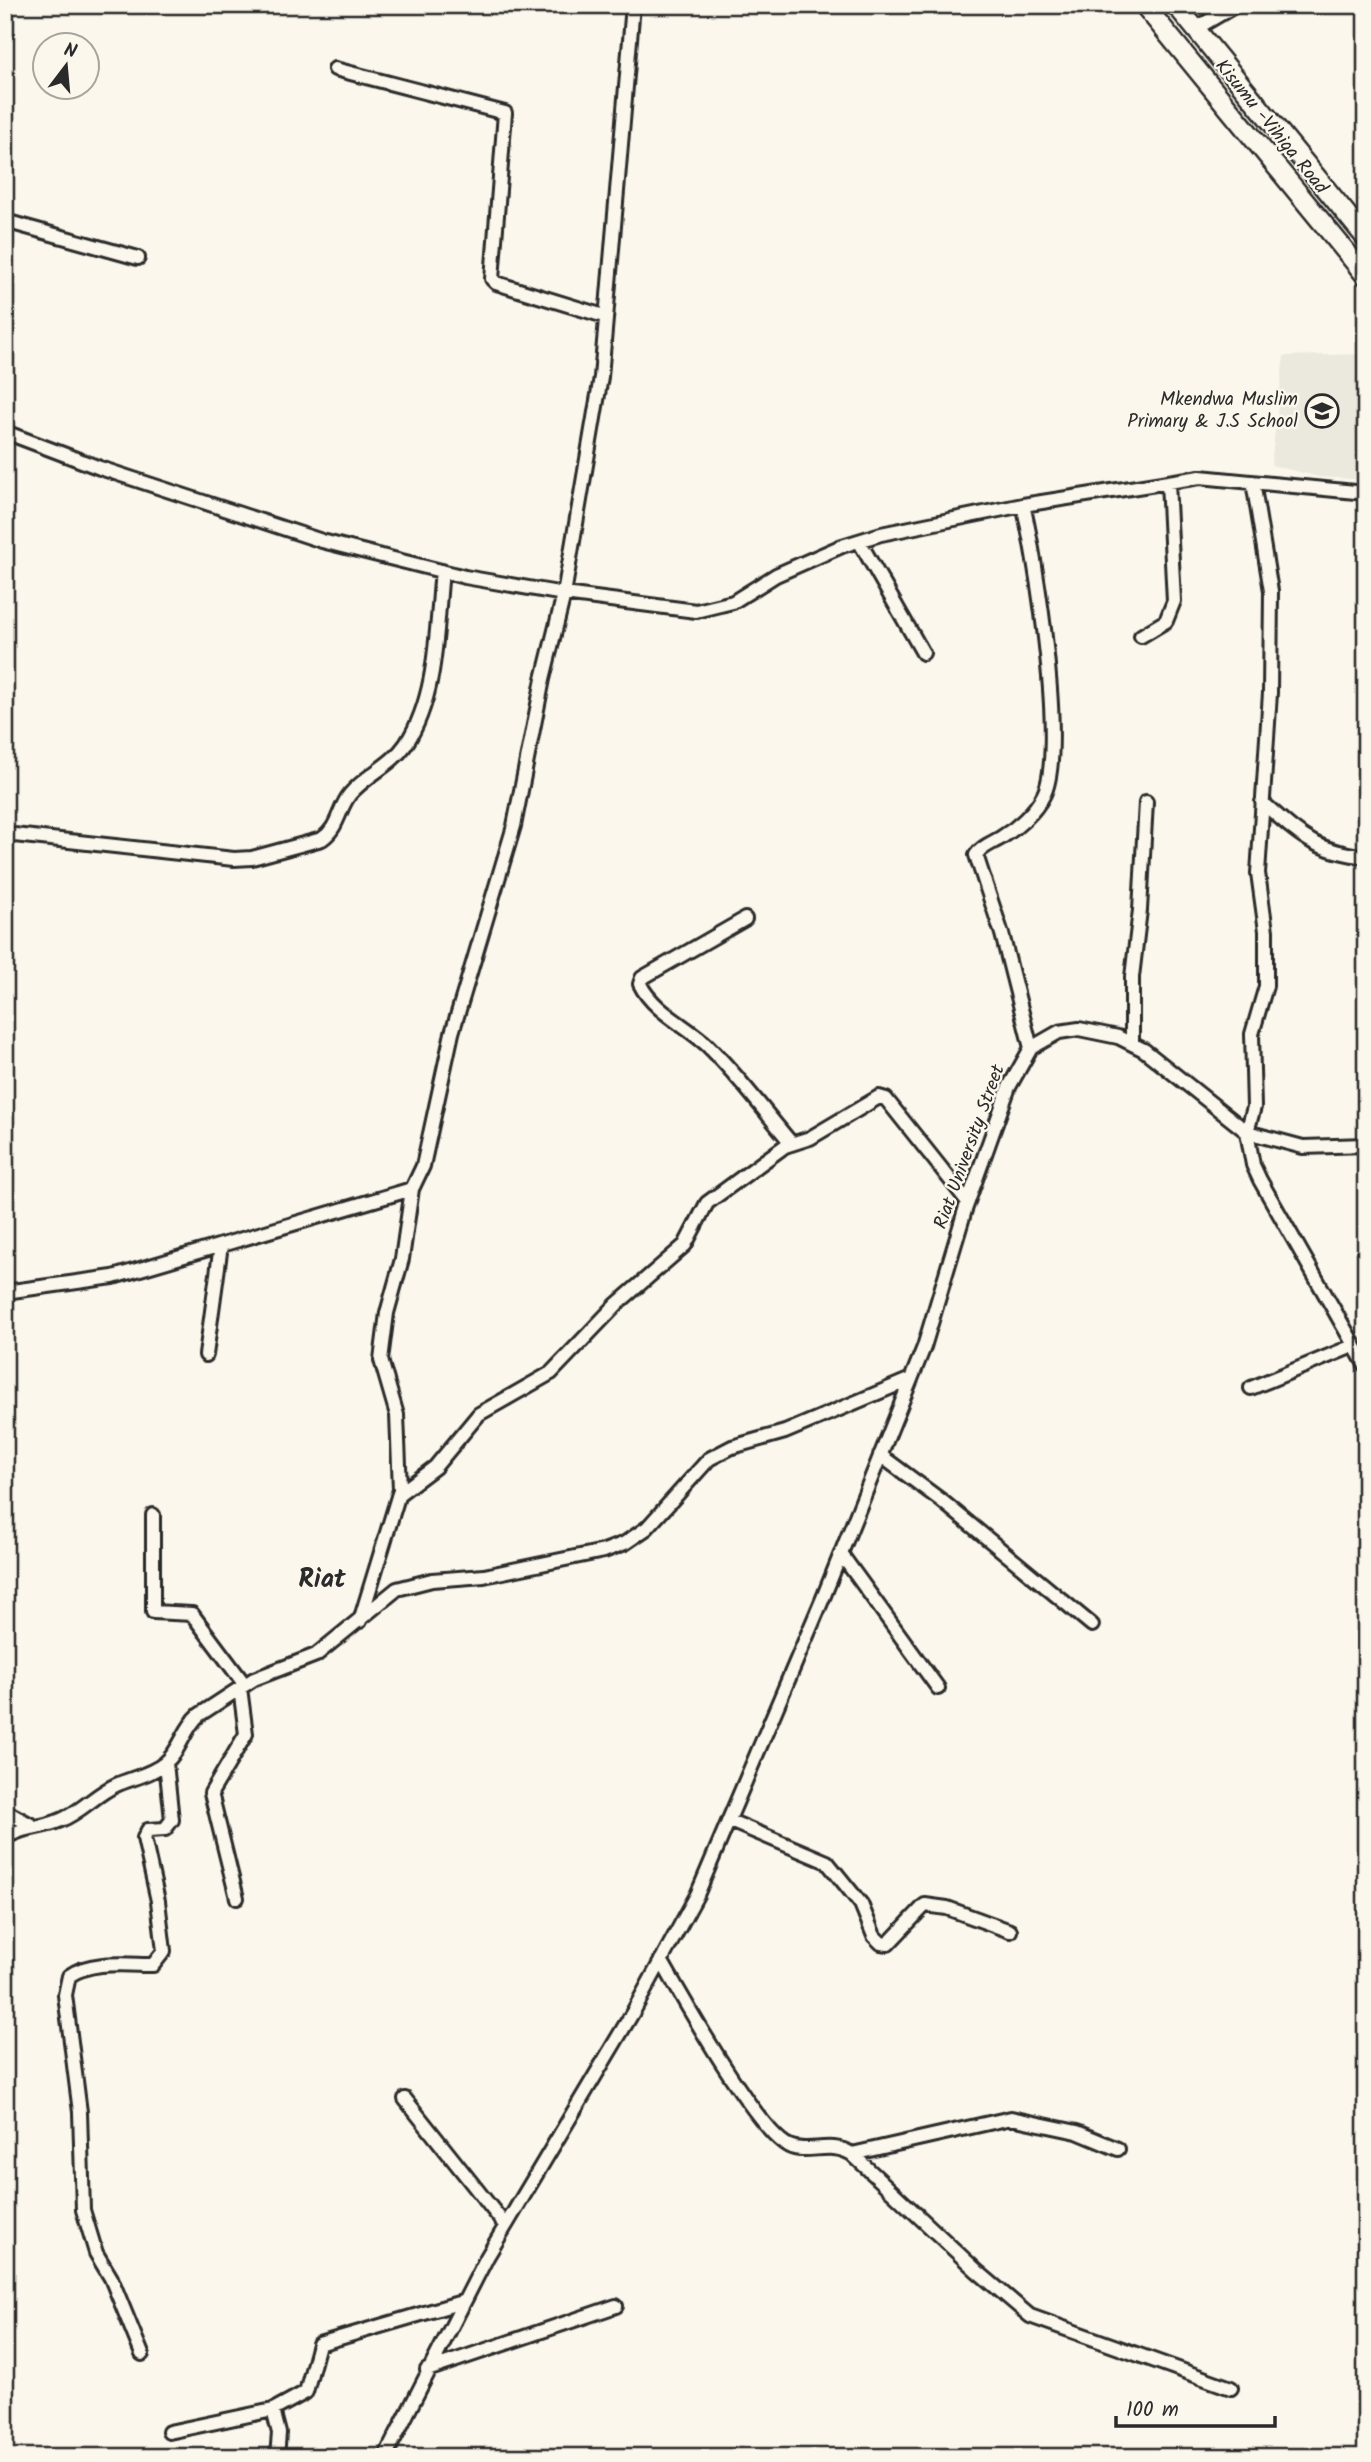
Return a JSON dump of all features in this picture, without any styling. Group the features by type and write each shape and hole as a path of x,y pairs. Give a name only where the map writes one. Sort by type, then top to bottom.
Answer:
{"highway":[{"name":"Kisumu -Vihiga Road","path":"1144,5 1366,276"},
{"name":"Kisumu -Vihiga Road","path":"1176,5 1366,238"}],"street":[{"path":"360,1621 399,1494 397,1415 381,1360 412,1189 423,1166 465,983 514,826 543,679 564,594 601,377 604,316 618,205 633,5"},
{"path":"1195,29 1236,5"},
{"path":"335,69 505,113 492,279 496,283 604,316"},
{"path":"5,221 138,258"},
{"path":"5,432 322,541 442,571 564,594 680,610 715,608 752,592 794,566 859,541 1023,505 1200,477 1366,493"},
{"path":"1141,636 1166,621 1174,601 1168,482"},
{"path":"1254,482 1271,591 1270,693 1258,873 1266,931 1266,986 1252,1034 1254,1107 1247,1132 1253,1165 1260,1180 1366,1366"},
{"path":"1023,505 1035,562 1050,688 1052,724 1047,785 1041,800 1021,822 976,855 1002,934 1031,1048 1059,1032 1079,1029 1098,1031 1132,1043 1247,1132 1303,1147 1366,1145"},
{"path":"859,541 923,653"},
{"path":"5,834 234,859 252,858 322,839 331,833 348,796 405,746 420,717 427,693 442,571"},
{"path":"1132,1043 1132,977 1140,910 1146,802"},
{"path":"1262,802 1311,843 1366,858"},
{"path":"746,919 687,950 642,978 640,984 669,1016 687,1026 710,1048 792,1144"},
{"name":"Riat University Street","path":"385,2457 462,2302 697,1895 841,1554 911,1379 968,1202 1009,1087 1031,1048"},
{"path":"399,1494 435,1467 479,1414 551,1373 617,1304 685,1245 707,1203 792,1144 810,1138 883,1097 968,1202"},
{"path":"5,1292 102,1279 412,1189"},
{"path":"206,1355 221,1245"},
{"path":"1251,1388 1353,1346"},
{"path":"5,1838 21,1828 57,1822 70,1816 113,1786 166,1763 191,1722 242,1686 316,1655 397,1589 432,1580 484,1576 604,1551 625,1543 647,1528 709,1459 720,1452 785,1432 911,1379"},
{"path":"880,1455 942,1501 1092,1625"},
{"path":"153,1515 153,1612 192,1614 242,1686 246,1734 211,1793 237,1898"},
{"path":"841,1554 938,1688"},
{"path":"142,2354 111,2277 96,2253 83,2210 80,2112 65,1995 69,1976 76,1970 100,1966 153,1965 164,1951 158,1901 144,1838 148,1830 165,1829 172,1820 166,1763"},
{"path":"5,1811 33,1826"},
{"path":"730,1821 827,1862 861,1904 874,1936 881,1943 888,1944 925,1905 947,1908 1010,1931"},
{"path":"661,1960 696,2022 773,2134 791,2147 833,2147 852,2154 977,2272 1030,2316 1231,2388"},
{"path":"405,2099 505,2225"},
{"path":"852,2154 1011,2118 1077,2132 1118,2149"},
{"path":"169,2432 273,2410 306,2392 315,2350 319,2344 462,2302"},
{"path":"427,2371 616,2306"},
{"path":"273,2410 279,2433 277,2457"}],"shaded area":[{"name":"Mkendwa Muslim Primary & J.S School","path":"1366,354 1366,480 1319,477 1271,465 1284,356"}],"place":[{"name":"Mkendwa Muslim Primary & J.S School","path":"1322,411"}],"district":[{"name":"Riat","path":"322,1580"}]}
